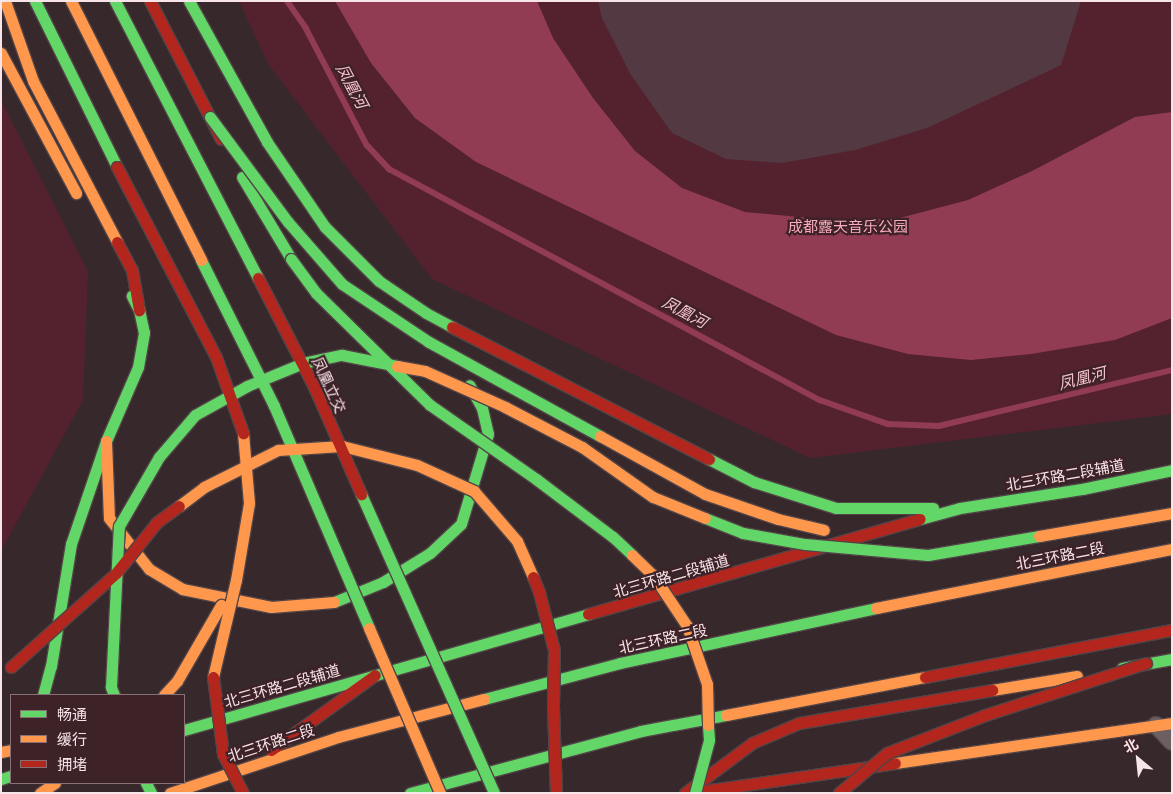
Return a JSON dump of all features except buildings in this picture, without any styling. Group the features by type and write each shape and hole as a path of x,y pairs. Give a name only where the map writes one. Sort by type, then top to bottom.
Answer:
{"main road":[{"path":"5,1 33,81 132,270 144,333 138,367 106,441 71,544 51,666 43,694"},
{"path":"35,1 117,167 216,357 243,430 249,503 236,580 213,678 223,754 243,793"},
{"path":"70,1 274,406 440,793"},
{"name":"凤凰立交","path":"115,1 315,389 494,793"},
{"path":"150,1 236,168 291,259 316,293 430,406 559,496 613,537 653,575 687,626 707,684 709,740 695,793"},
{"path":"188,1 267,142 325,227 379,280 426,313 754,482 836,508 960,508"},
{"path":"1,53 84,207"},
{"path":"210,117 288,222 342,284 428,342 705,494 778,519 928,555"},
{"path":"121,276 139,310"},
{"path":"106,441 109,518 149,569 182,589 271,607 330,604 383,582 430,552 461,524 488,434 482,408 426,313"},
{"path":"114,694 111,687 119,526 159,457 196,415 247,386 295,366 342,355 425,371 505,407 582,447 653,497 743,533 805,544 928,555 1172,513"},
{"path":"1,676 116,573 157,522 204,487 278,450 342,446 417,465 474,491 517,541 539,592 554,650 553,707 556,793"},
{"name":"北三环路二段辅道","path":"185,730 960,508 1082,489 1172,470"},
{"name":"北三环路二段","path":"170,793 338,737 620,663 858,612 1172,549"},
{"path":"165,694 178,681 236,580"},
{"path":"410,793 641,731 1172,630"},
{"path":"685,793 752,743 799,724 1172,658"},
{"path":"838,793 887,753 985,715 1146,663"},
{"path":"248,767 375,675"},
{"path":"690,793 792,776 914,761 1164,724"},
{"path":"838,793 914,761"},
{"path":"40,793 54,784"}],"street":[{"path":"1164,724 1172,742"}],"green space":[{"name":"成都露天音乐公园","path":"239,1 1172,1 1172,414 810,458 432,279 268,64"},
{"path":"1,100 88,272 83,400 1,551"}],"shaded area":[{"path":"335,1 537,1 553,38 593,98 635,151 682,188 745,212 830,220 896,219 968,200 1032,171 1135,117 1172,112 1172,318 1115,340 1031,354 971,360 908,354 836,335 476,162 415,118 371,63"}],"waterway":[{"name":"凤凰河","path":"288,2 306,28 367,145 389,169 820,400 888,424 939,426 1172,370"}],"traffic: fast":[{"path":"35,1 117,167"},
{"path":"115,1 258,278"},
{"path":"189,1 267,142 325,227 379,281 426,313 452,327"},
{"path":"210,117 288,222 342,284 429,342 600,436"},
{"path":"242,177 291,259"},
{"path":"291,259 316,293 430,405 536,479 613,537 632,555"},
{"path":"201,260 274,406 369,628"},
{"path":"43,694 51,666 71,544 106,441 138,367 144,333 139,310 132,296"},
{"path":"114,694 111,687 119,526 159,457 195,415 247,386 303,363 342,355 397,366"},
{"path":"334,602 383,582 430,553 461,524 488,434 482,408 469,385"},
{"path":"709,459 754,482 836,508 933,508"},
{"path":"920,519 960,508 1082,489 1172,470"},
{"path":"361,494 494,793"},
{"path":"705,518 743,533 805,544 928,555 1039,536"},
{"path":"484,699 620,663 876,608"},
{"path":"185,730 588,614"},
{"path":"1122,668 1172,659"},
{"path":"410,793 641,731 726,715"},
{"path":"695,793 709,740 708,725"},
{"path":"1,779 10,776"},
{"path":"146,784 151,793"}],"traffic: slow":[{"path":"5,1 33,81 117,242"},
{"path":"71,1 201,260"},
{"path":"1,53 76,193"},
{"path":"397,366 425,371 505,407 582,447 653,497 705,518"},
{"path":"213,677 236,580 249,503 243,433"},
{"path":"600,436 705,494 778,519 824,530"},
{"path":"106,441 109,518 149,569 182,589 271,607 334,602"},
{"path":"179,506 204,487 278,450 342,446 417,465 474,491 517,541 533,577"},
{"path":"1039,536 1172,513"},
{"path":"876,608 1172,549"},
{"path":"632,555 653,575 687,626 707,684 708,725"},
{"path":"165,694 177,681 221,605"},
{"path":"369,628 440,793"},
{"path":"992,690 1077,676"},
{"path":"726,715 925,677"},
{"path":"170,793 338,737 484,699"},
{"path":"895,763 1172,723"},
{"path":"1,752 10,750"},
{"path":"40,793 54,784"}],"traffic: jam":[{"path":"150,1 221,139"},
{"path":"117,167 216,357 243,433"},
{"path":"117,242 132,270 139,310"},
{"path":"258,278 315,389 361,494"},
{"path":"452,327 709,459"},
{"path":"11,667 116,573 157,522 179,506"},
{"path":"588,614 920,519"},
{"path":"533,577 539,592 554,650 553,707 556,793"},
{"path":"925,677 1172,630"},
{"path":"839,793 887,753 985,715 1146,663"},
{"path":"271,750 375,675"},
{"path":"213,677 223,754 243,793"},
{"path":"685,793 752,743 799,723 992,690"},
{"path":"690,793 895,763"}]}
